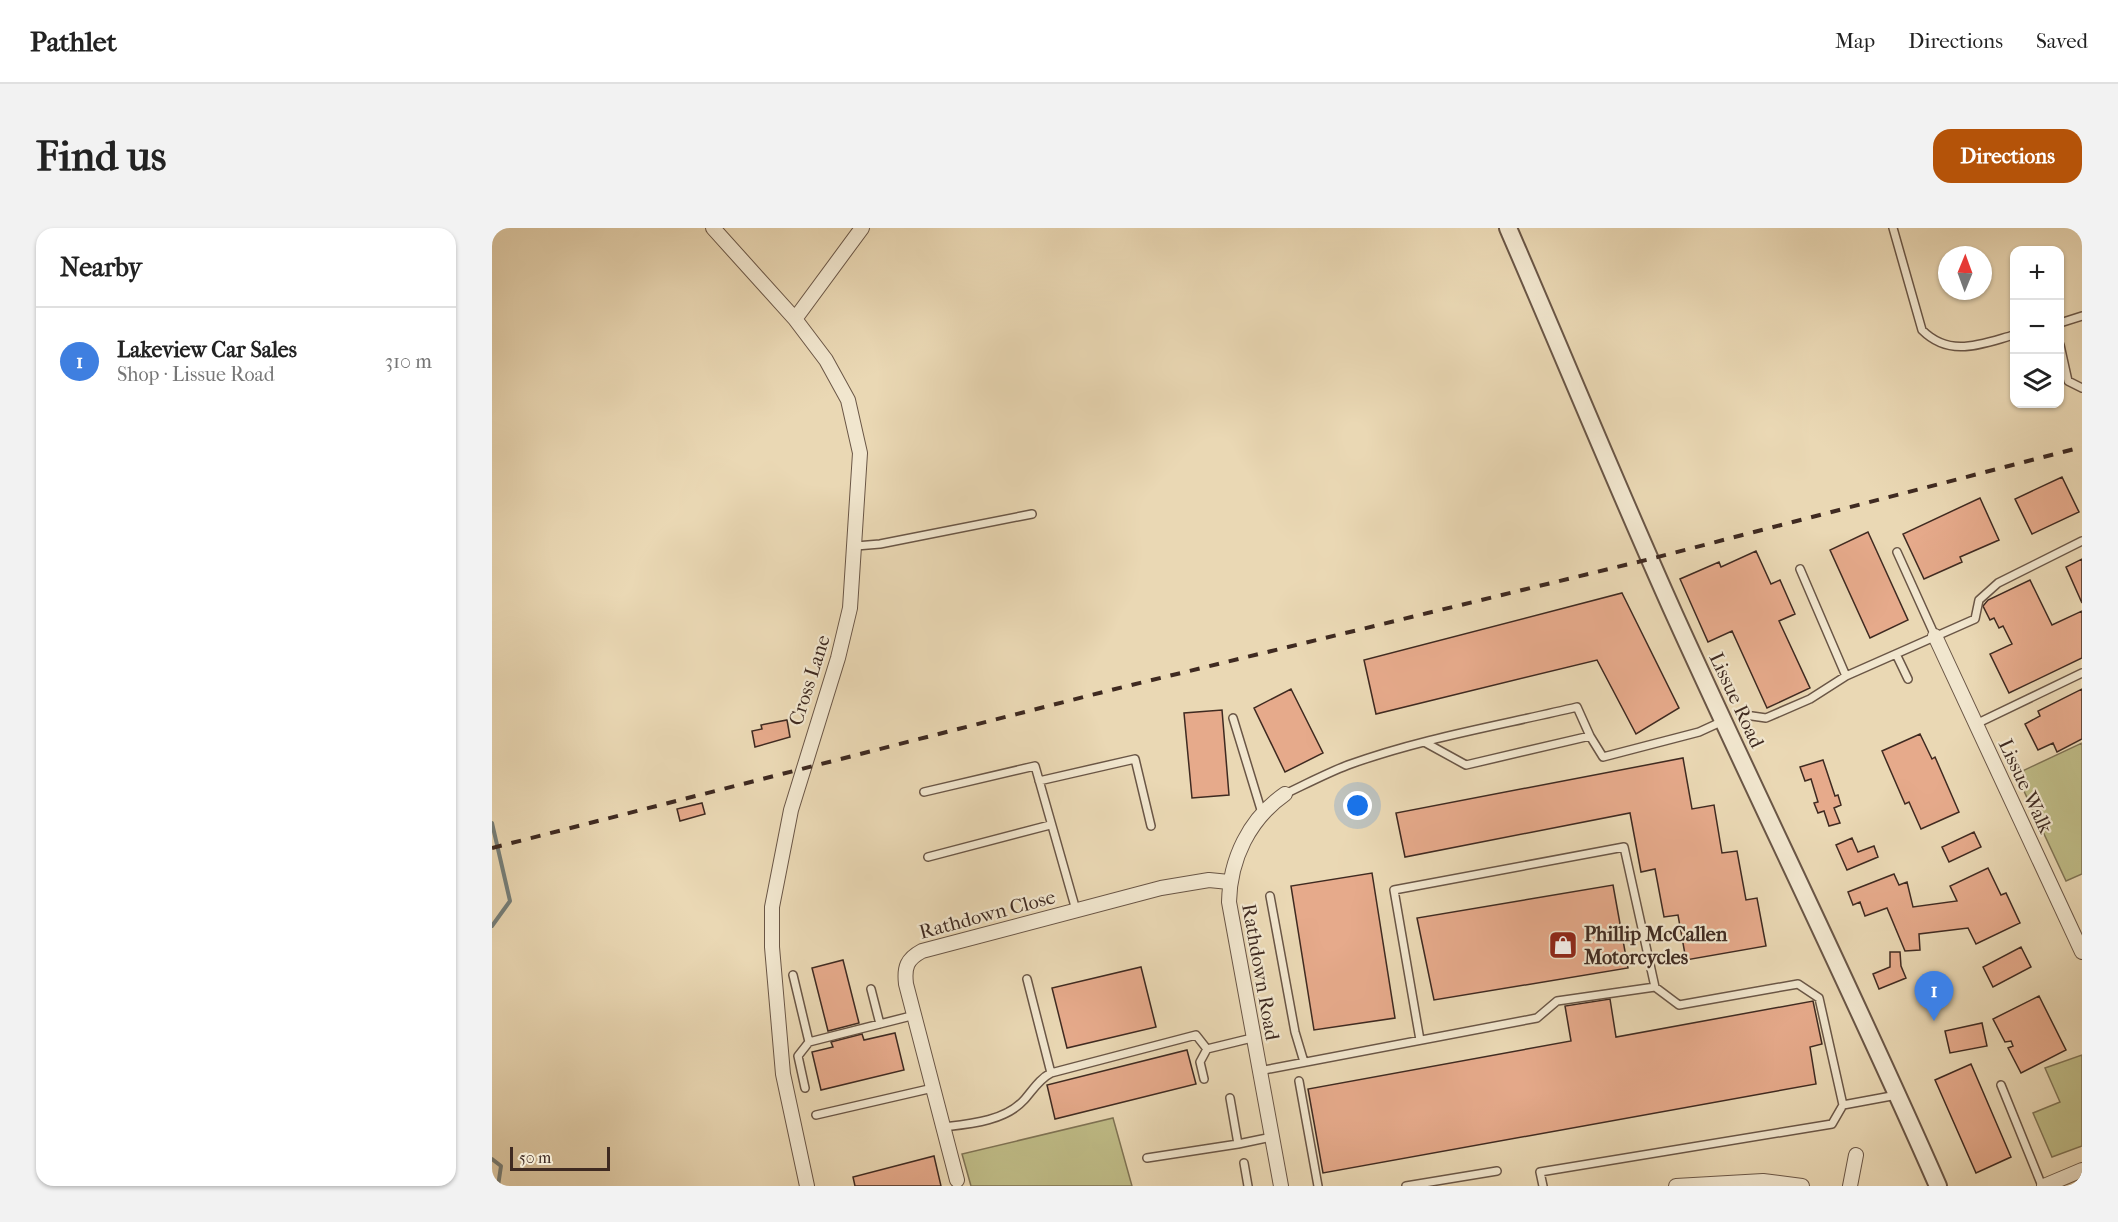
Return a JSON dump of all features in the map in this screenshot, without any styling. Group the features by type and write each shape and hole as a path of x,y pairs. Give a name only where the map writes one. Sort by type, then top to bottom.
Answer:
{"street":[{"name":"Cross Lane","path":"713,228 795,319 840,382 855,421 861,466 856,546 845,633 790,810 772,907 772,947 781,1055 791,1119 807,1186"},
{"path":"795,319 862,228"},
{"name":"Lissue Road","path":"1508,228 1571,380 1723,721 1898,1095 1938,1186"},
{"name":"Lissue Walk","path":"1935,636 2082,952"},
{"name":"Rathdown Road","path":"1281,1186 1230,920 1229,882 1239,851 1262,813 1285,794"},
{"name":"Rathdown Close","path":"957,1183 905,973 912,956 922,951 1076,910 1190,882 1222,879 1229,882"},
{"path":"1850,1186 1856,1155"},
{"path":"2043,1186 2082,1170"},
{"path":"1676,1186 1744,1181 1802,1186"}],"lane":[{"path":"1893,228 1922,330 1935,342 1952,346 1973,346 2010,336"},
{"path":"2064,322 2082,316"},
{"path":"2062,354 2068,381 2082,388"},
{"path":"856,546 880,544 1032,514"},
{"path":"1745,715 1766,718 1810,699 1846,676 1975,619 1979,600 1998,583 2082,541"},
{"path":"1897,552 1935,636"},
{"path":"1800,569 1846,676"},
{"path":"1896,654 1908,679"},
{"path":"1976,724 2082,673"},
{"name":"Rathdown Road","path":"1285,794 1346,765 1397,750 1577,706 1590,736"},
{"path":"1233,718 1262,813"},
{"path":"1426,743 1467,765 1590,736 1603,757 1699,732 1723,721"},
{"path":"1039,781 1135,759 1151,826"},
{"path":"924,792 1035,766 1076,910"},
{"path":"928,857 1050,825"},
{"path":"1420,1040 1394,890 1624,847 1655,987 1679,1005 1798,984 1819,998 1843,1105 1832,1124 1540,1172 1543,1186"},
{"path":"1270,897 1295,1032 1304,1062"},
{"path":"793,975 808,1042"},
{"path":"1027,980 1051,1073"},
{"path":"1259,1071 1537,1018 1557,1001 1655,987"},
{"path":"871,989 880,1024"},
{"path":"805,1088 798,1056 808,1042 915,1015"},
{"path":"944,1127 964,1125 1008,1112 1023,1102 1039,1082 1051,1073 1197,1035 1207,1048"},
{"path":"1207,1048 1252,1038"},
{"path":"1204,1079 1200,1062 1207,1048"},
{"path":"1299,1081 1318,1186"},
{"path":"2001,1085 2043,1186"},
{"path":"816,1116 934,1088"},
{"path":"1843,1105 1898,1095"},
{"path":"1230,1098 1238,1144"},
{"path":"1147,1158 1272,1137"},
{"path":"1244,1163 1248,1186"},
{"path":"1406,1186 1497,1171"}],"shaded area":[{"path":"2082,743 2082,874 2066,881 2016,774"},
{"path":"2082,1055 2082,1146 2052,1157 2033,1113 2060,1102 2045,1068"},
{"path":"1113,1118 1132,1186 971,1186 962,1154"}],"building":[{"path":"2062,477 2079,512 2032,534 2015,499"},
{"path":"1980,498 1999,540 1960,557 1962,562 1924,579 1903,534"},
{"path":"1868,532 1908,620 1870,638 1830,550"},
{"path":"1756,551 1771,584 1780,580 1795,614 1779,621 1810,688 1767,708 1732,631 1708,642 1680,579 1719,562 1721,567"},
{"path":"2082,559 2082,603 2066,567"},
{"path":"2030,580 2052,625 2082,611 2082,658 2009,693 1990,654 2012,644 2003,626 1999,628 1994,618 1990,620 1983,606 1988,600"},
{"path":"1622,593 1679,708 1636,734 1597,660 1376,714 1364,660"},
{"path":"1291,689 1323,753 1285,772 1254,708"},
{"path":"2082,689 2082,739 2057,752 2053,743 2038,750 2025,724 2040,716 2038,711"},
{"path":"1222,710 1229,795 1192,798 1184,713"},
{"path":"787,720 790,737 755,747 752,731 762,729 761,725"},
{"path":"1920,734 1932,759 1935,757 1959,812 1921,829 1909,802 1905,804 1882,751"},
{"path":"1683,758 1692,809 1714,805 1722,853 1737,851 1746,900 1757,898 1766,946 1686,960 1678,915 1664,917 1655,869 1641,872 1630,813 1405,857 1396,813"},
{"path":"1823,760 1835,796 1838,795 1841,805 1834,808 1840,823 1829,826 1824,811 1818,813 1814,803 1818,802 1811,779 1805,781 1800,767"},
{"path":"702,803 705,814 680,821 677,809"},
{"path":"1974,832 1981,847 1949,862 1942,847"},
{"path":"1852,838 1858,852 1874,846 1878,857 1847,870 1836,845"},
{"path":"1988,868 2001,895 2006,893 2020,923 1976,944 1968,928 1919,934 1920,950 1905,951 1887,908 1865,916 1860,902 1853,905 1848,892 1894,874 1899,885 1907,882 1913,907 1957,901 1950,886"},
{"path":"1372,873 1395,1018 1314,1030 1291,886"},
{"path":"1613,885 1628,968 1434,1000 1417,918"},
{"path":"2021,947 2031,967 1993,987 1983,967"},
{"path":"1890,952 1900,952 1901,966 1906,978 1879,989 1873,974 1890,967"},
{"path":"843,960 859,1023 828,1031 812,968"},
{"path":"1141,967 1156,1027 1067,1048 1052,988"},
{"path":"2039,996 2066,1050 2021,1073 2008,1048 2013,1046 2011,1041 2005,1042 1993,1019"},
{"path":"1610,999 1616,1037 1813,1001 1822,1044 1810,1047 1816,1084 1323,1173 1308,1089 1571,1041 1565,1006"},
{"path":"1982,1023 1987,1046 1950,1053 1945,1031"},
{"path":"895,1033 904,1070 821,1090 812,1052 833,1047 831,1042 862,1034 864,1040"},
{"path":"1187,1050 1196,1084 1055,1119 1047,1085"},
{"path":"1971,1064 2011,1157 1976,1173 1935,1080"},
{"path":"934,1156 941,1186 855,1186 853,1177"}],"waterway":[{"path":"492,823 510,901 492,926"},
{"path":"492,1159 501,1166 498,1186"}],"railway":[{"path":"492,848 1111,690 1650,559 2082,447"}],"place":[{"name":"Phillip McCallen Motorcycles","path":"1563,945"},
{"name":"Lakeview Car Sales","path":"1934,1021"}]}
